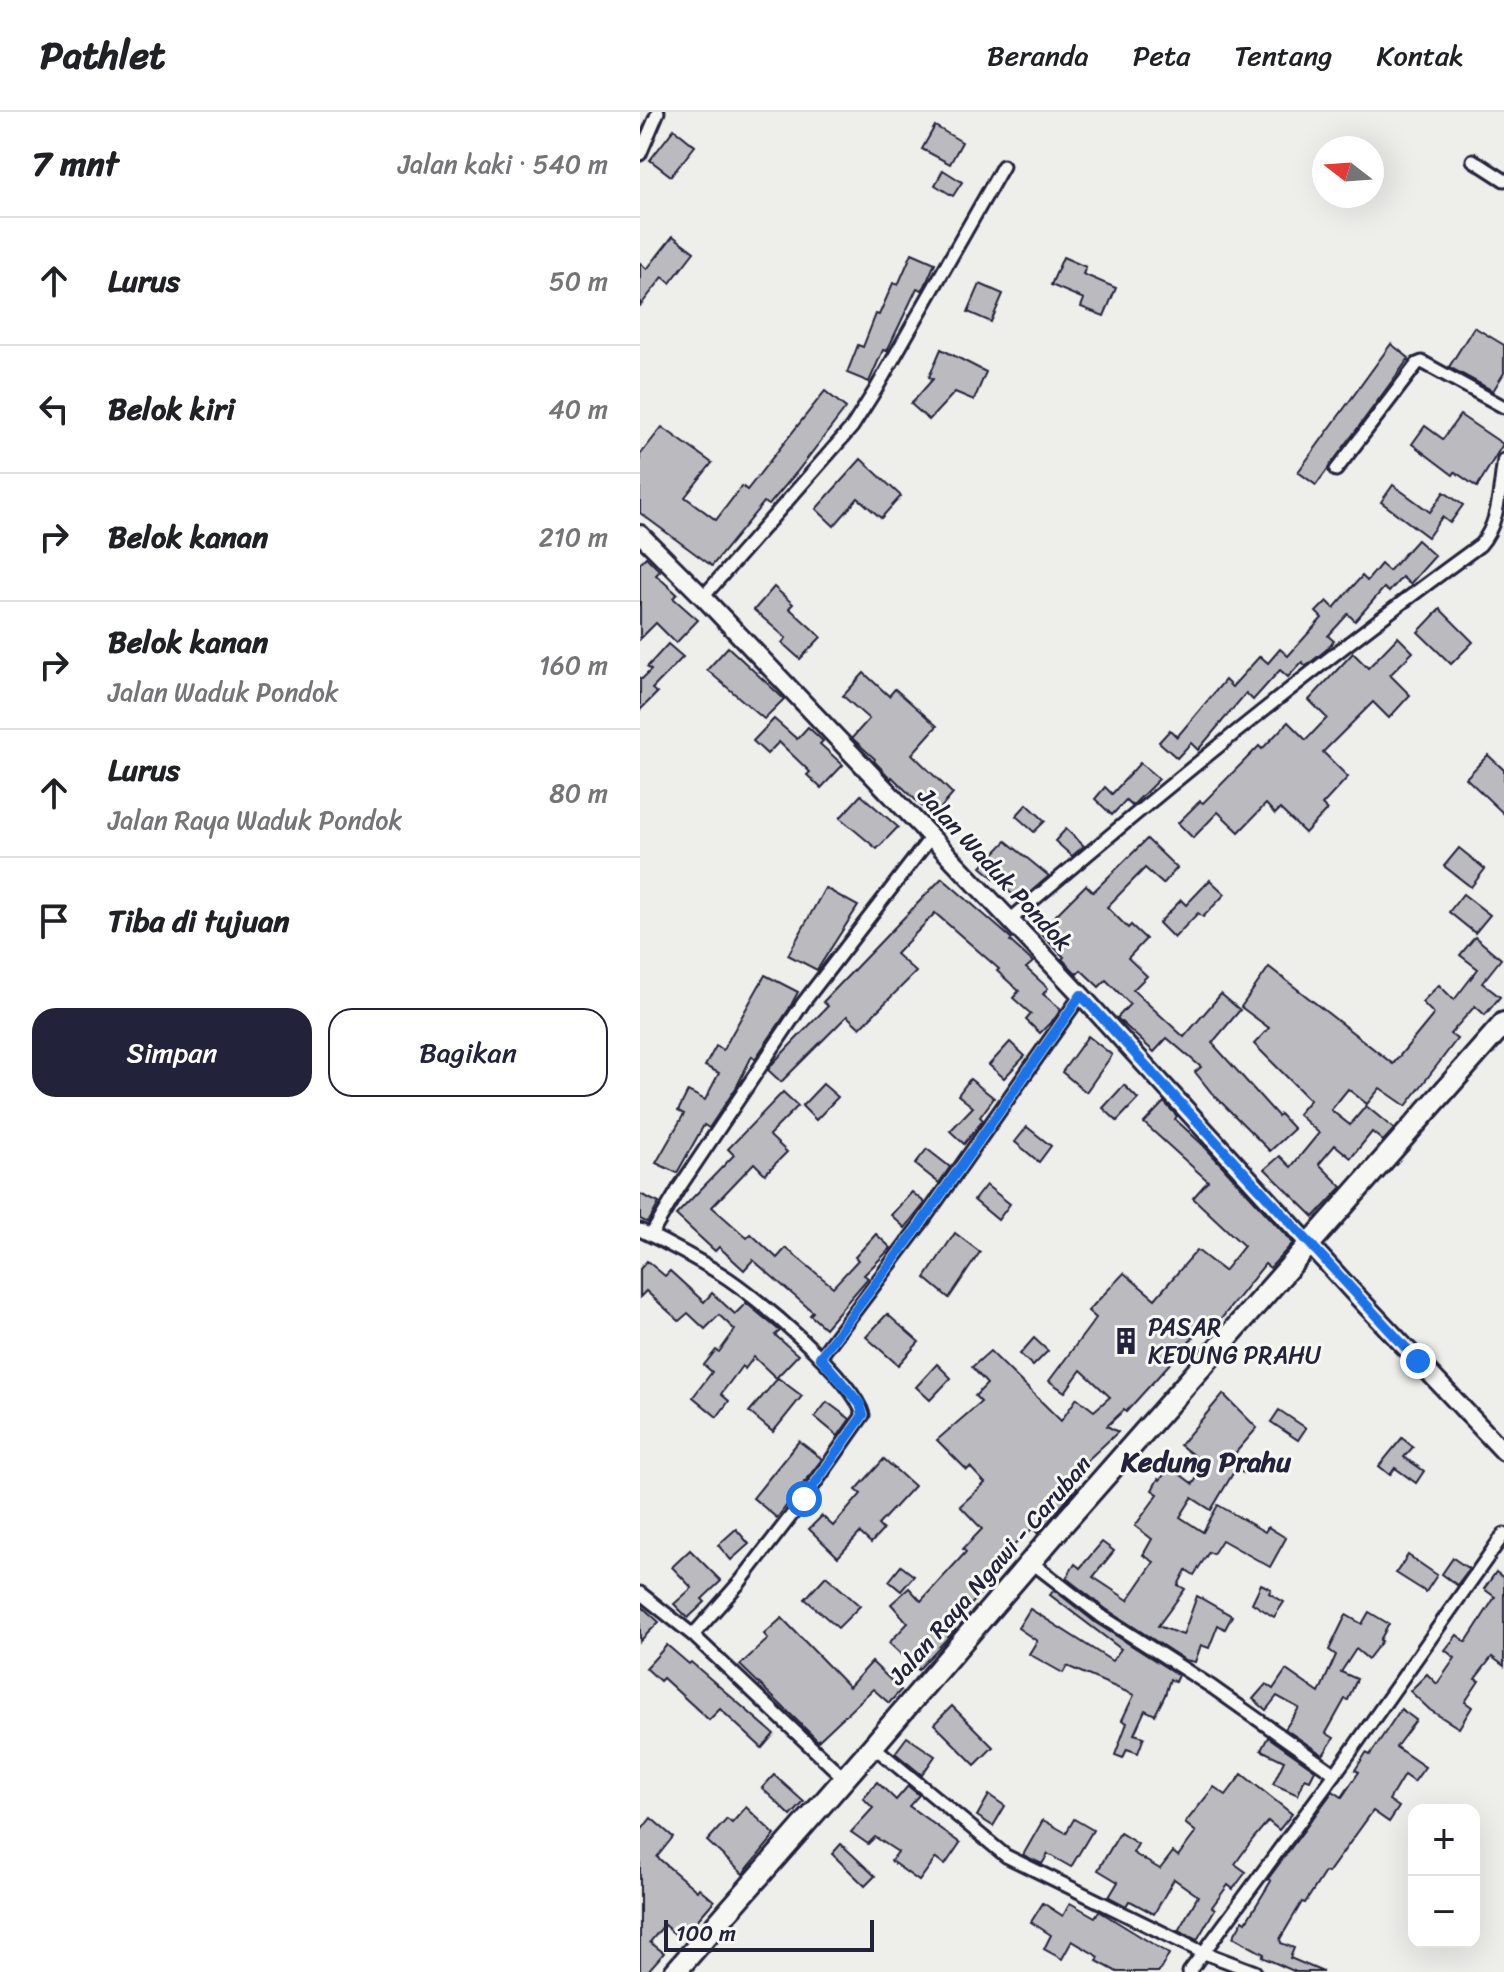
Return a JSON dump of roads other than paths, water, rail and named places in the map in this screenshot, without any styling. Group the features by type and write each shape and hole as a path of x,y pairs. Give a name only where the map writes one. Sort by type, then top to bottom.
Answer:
{"highway":[{"name":"Jalan Raya Ngawi - Caruban","path":"675,1972 1308,1243 1387,1158 1504,1023"}],"street":[{"path":"640,154 658,112"},
{"path":"1473,160 1504,180"},
{"path":"703,597 852,427 1003,166"},
{"path":"1336,470 1417,364 1422,362 1504,407"},
{"path":"1010,920 1170,782 1238,733 1383,614 1480,545 1494,521 1504,460"},
{"name":"Jalan Waduk Pondok","path":"640,534 1081,995 1504,1452"},
{"path":"693,1635 740,1582 863,1415 860,1404 820,1357 723,1275 645,1233 679,1188 803,1003 931,837"},
{"path":"820,1357 919,1226 1081,995"},
{"path":"1189,1972 1335,1774 1504,1534"},
{"path":"1031,1562 1101,1616 1212,1687 1335,1774"},
{"path":"640,1593 693,1635 844,1778"},
{"path":"873,1746 1006,1856 1202,1952 1255,1972"}],"place":[{"name":"PASAR KEDUNG PRAHU","path":"1126,1341"}],"district":[{"name":"Kedung Prahu","path":"1206,1461"}]}
